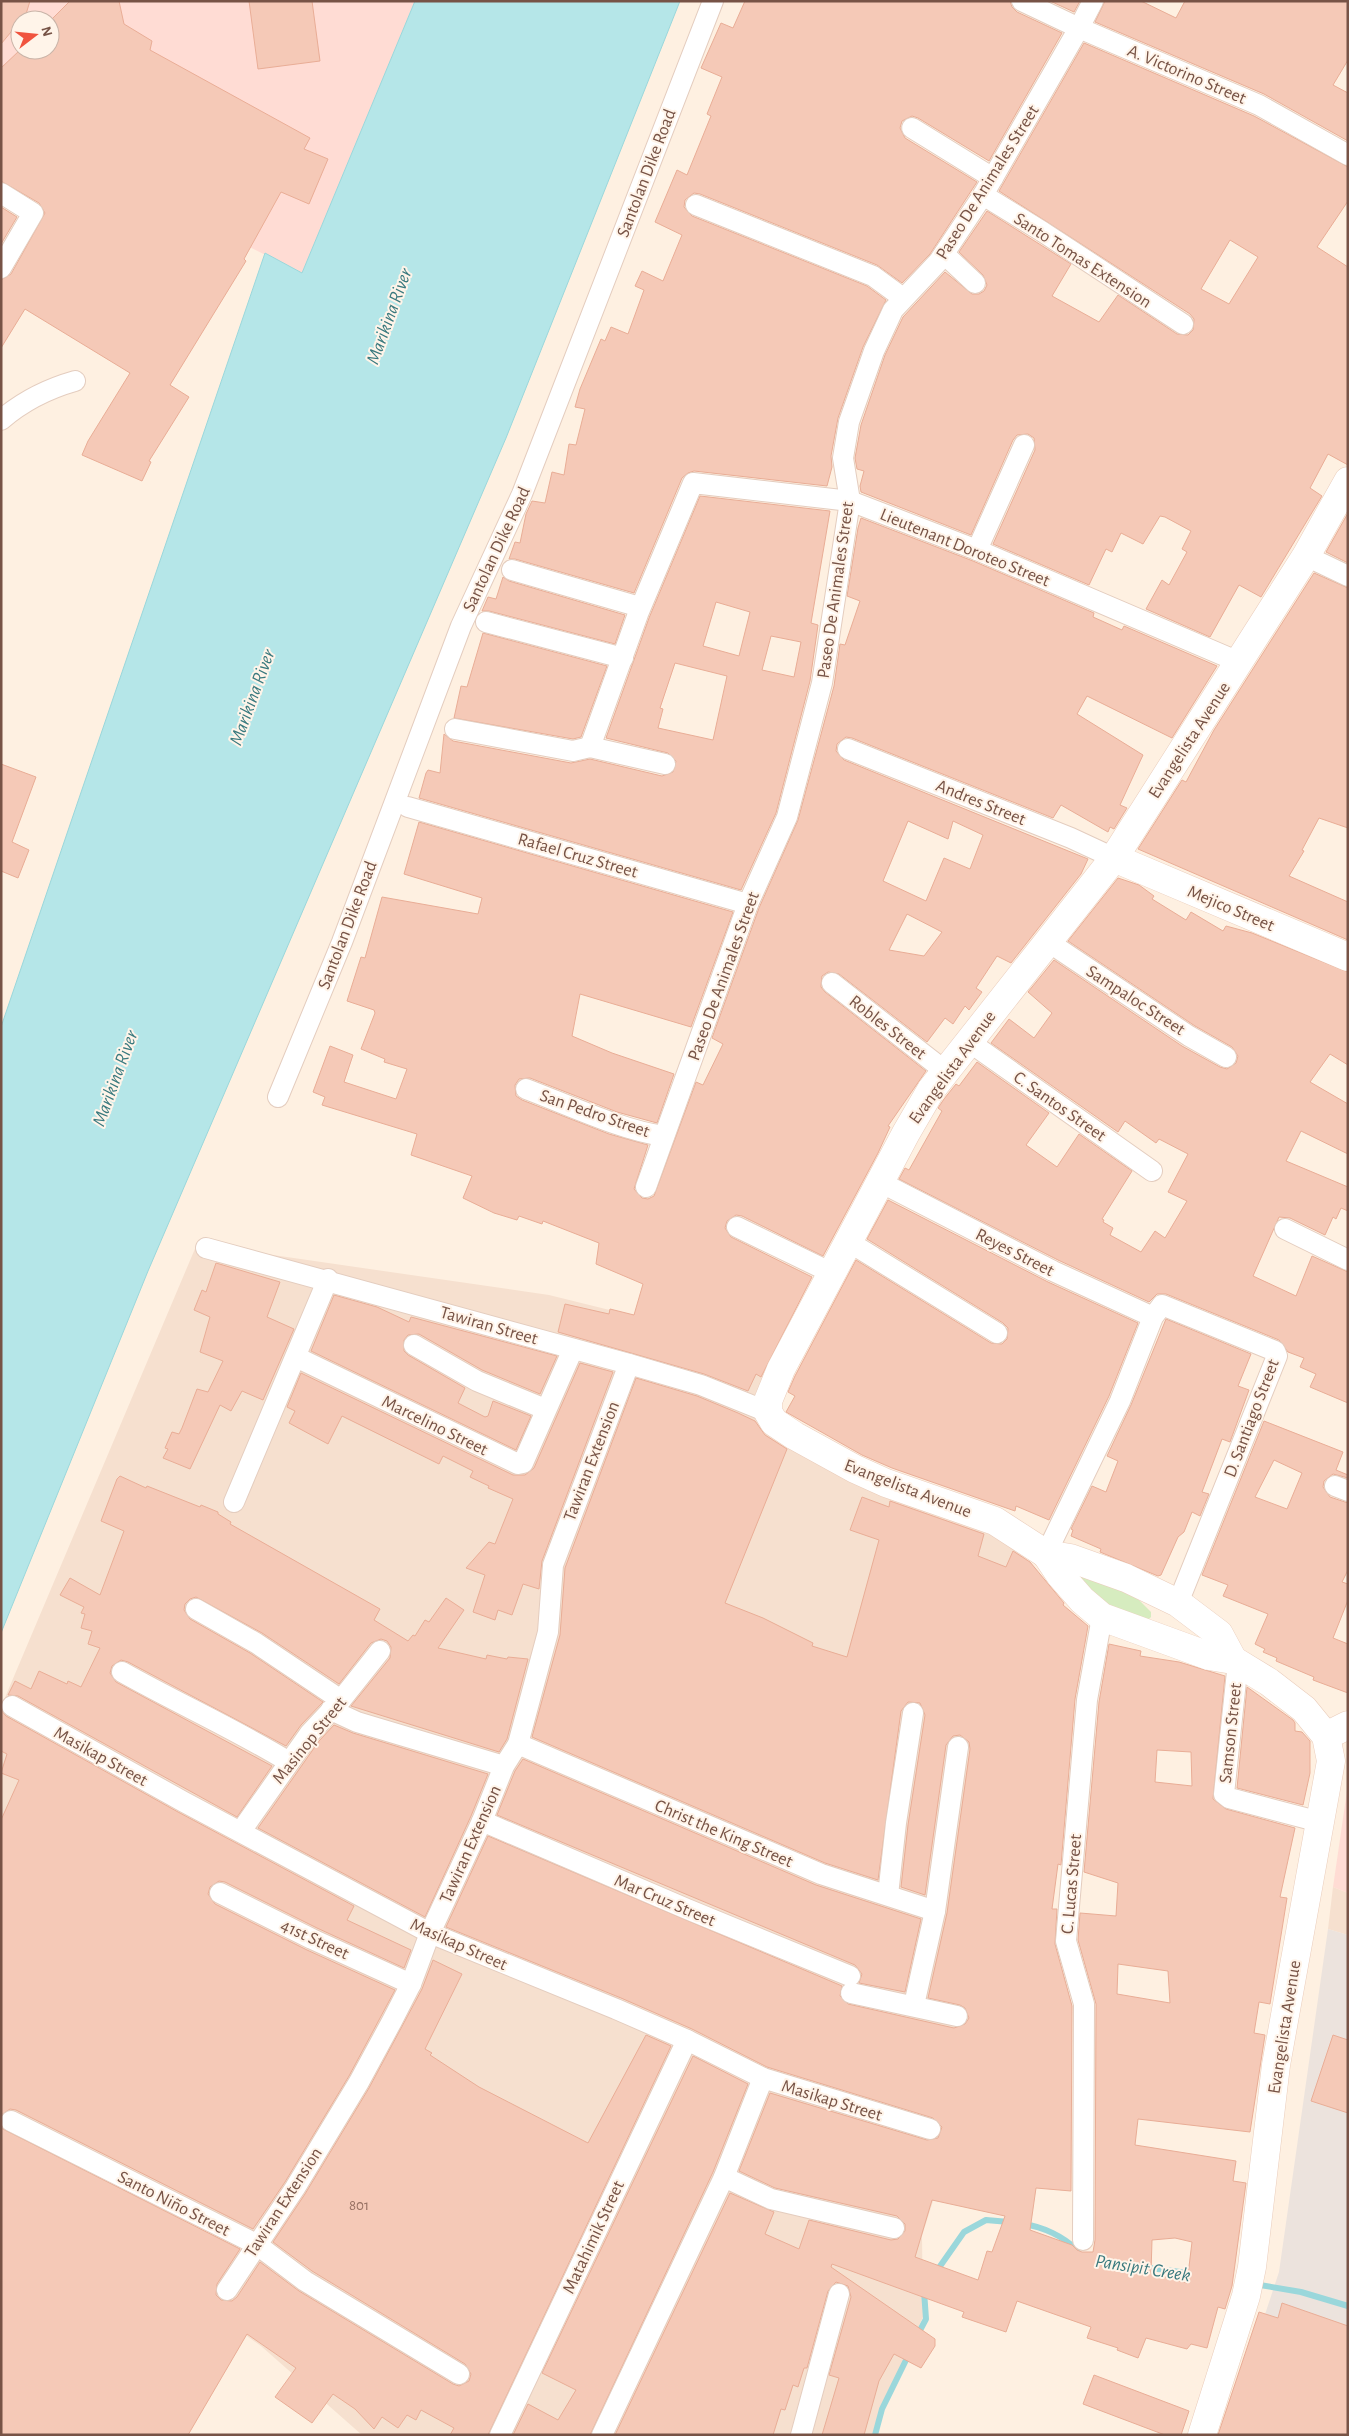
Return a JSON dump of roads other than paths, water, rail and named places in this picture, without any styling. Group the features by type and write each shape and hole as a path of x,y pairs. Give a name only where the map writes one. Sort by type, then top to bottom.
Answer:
{"street":[{"name":"Santolan Dike Road","path":"278,1097 342,942 461,626 522,494 714,1"},
{"name":"A. Victorino Street","path":"1022,1 1079,28 1259,105 1348,155"},
{"name":"Paseo De Animales Street","path":"646,1187 748,904 787,817 822,683 850,501 843,458 850,422 883,330 893,310 927,275 944,254 994,178 1079,28 1092,1"},
{"path":"912,128 994,178"},
{"path":"1,193 33,213 1,268"},
{"name":"Santo Tomas Extension","path":"983,195 1183,324"},
{"path":"696,205 873,276 903,298"},
{"path":"944,254 975,283"},
{"path":"1,420 48,388 74,381"},
{"path":"977,550 1024,445"},
{"name":"Evangelista Avenue","path":"1225,1653 1102,1618 1082,1600 1060,1575 1046,1554 995,1521 886,1483 847,1465 774,1422 768,1412 768,1401 781,1369 906,1132 945,1071 1114,858 1306,556 1348,481"},
{"name":"Lieutenant Doroteo Street","path":"590,747 640,608 693,482 850,501 977,550 1239,662"},
{"path":"1306,556 1348,576"},
{"path":"512,570 640,608"},
{"path":"486,622 623,658"},
{"path":"455,729 573,752 590,747 665,764"},
{"name":"Andres Street","path":"848,749 1071,838 1114,858"},
{"name":"Rafael Cruz Street","path":"408,807 748,904"},
{"name":"Mejico Street","path":"1114,858 1348,957"},
{"name":"Sampaloc Street","path":"1047,941 1189,1036 1226,1056"},
{"name":"Robles Street","path":"832,983 945,1071"},
{"name":"C. Santos Street","path":"968,1041 1152,1171"},
{"name":"San Pedro Street","path":"526,1089 643,1132 664,1136"},
{"name":"Reyes Street","path":"880,1182 1053,1271 1153,1318"},
{"path":"737,1227 832,1273"},
{"path":"1285,1229 1348,1260"},
{"path":"849,1242 997,1333"},
{"name":"Tawiran Street","path":"206,1248 328,1280 701,1385 768,1412"},
{"path":"234,1502 328,1280"},
{"name":"D. Santiago Street","path":"1153,1318 1162,1305 1275,1351 1277,1356 1178,1603"},
{"path":"1046,1554 1120,1401 1153,1318"},
{"path":"414,1345 477,1381 545,1409"},
{"name":"Marcelino Street","path":"296,1357 518,1464 523,1463 545,1409 573,1349"},
{"name":"Tawiran Extension","path":"227,2290 295,2188 359,2082 411,1984 430,1934 482,1821 504,1766 518,1744 548,1632 553,1565 629,1364"},
{"name":"Evangelista Avenue","path":"1046,1554 1070,1558 1126,1578 1178,1603 1225,1653 1337,1731 1276,2065 1252,2267 1246,2296 1202,2435"},
{"path":"196,1609 256,1643 357,1722 504,1766"},
{"name":"C. Lucas Street","path":"1083,2240 1084,2004 1066,1941 1087,1700 1102,1618"},
{"name":"Masinop Street","path":"241,1831 310,1733 336,1705 380,1651"},
{"name":"Samson Street","path":"1225,1653 1224,1794 1229,1798 1320,1822"},
{"path":"122,1672 174,1701 248,1737 289,1762"},
{"name":"Masikap Street","path":"12,1706 430,1934 687,2040 763,2078 930,2129"},
{"path":"888,1895 896,1823 913,1713"},
{"name":"Christ the King Street","path":"518,1744 821,1874 935,1911"},
{"path":"914,2005 935,1911 958,1747"},
{"name":"Mar Cruz Street","path":"482,1821 678,1906 850,1984 914,2005 957,2016"},
{"name":"41st Street","path":"220,1893 312,1939 411,1984"},
{"name":"Matahimik Street","path":"500,2435 687,2040"},
{"path":"602,2435 724,2177 763,2078"},
{"name":"Santo Niño Street","path":"11,2122 256,2244 305,2281 460,2374"},
{"path":"724,2177 771,2199 894,2228"},
{"path":"801,2435 839,2294"}],"water":[{"name":"Marikina River","path":"415,1 680,1 506,438 148,1271 1,1633 1,1027 265,253 302,273"}],"waterway":[{"name":"Pansipit Creek","path":"936,2272 964,2232 986,2220 1009,2222"},
{"name":"Pansipit Creek","path":"1024,2224 1052,2233 1065,2240 1077,2250"},
{"name":"Pansipit Creek","path":"1143,2267 1195,2274"},
{"name":"Pansipit Creek","path":"1254,2284 1301,2292 1348,2306"},
{"name":"Pansipit Creek","path":"917,2336 926,2319 924,2291"},
{"name":"Pansipit Creek","path":"875,2435 882,2409 909,2354"}]}
